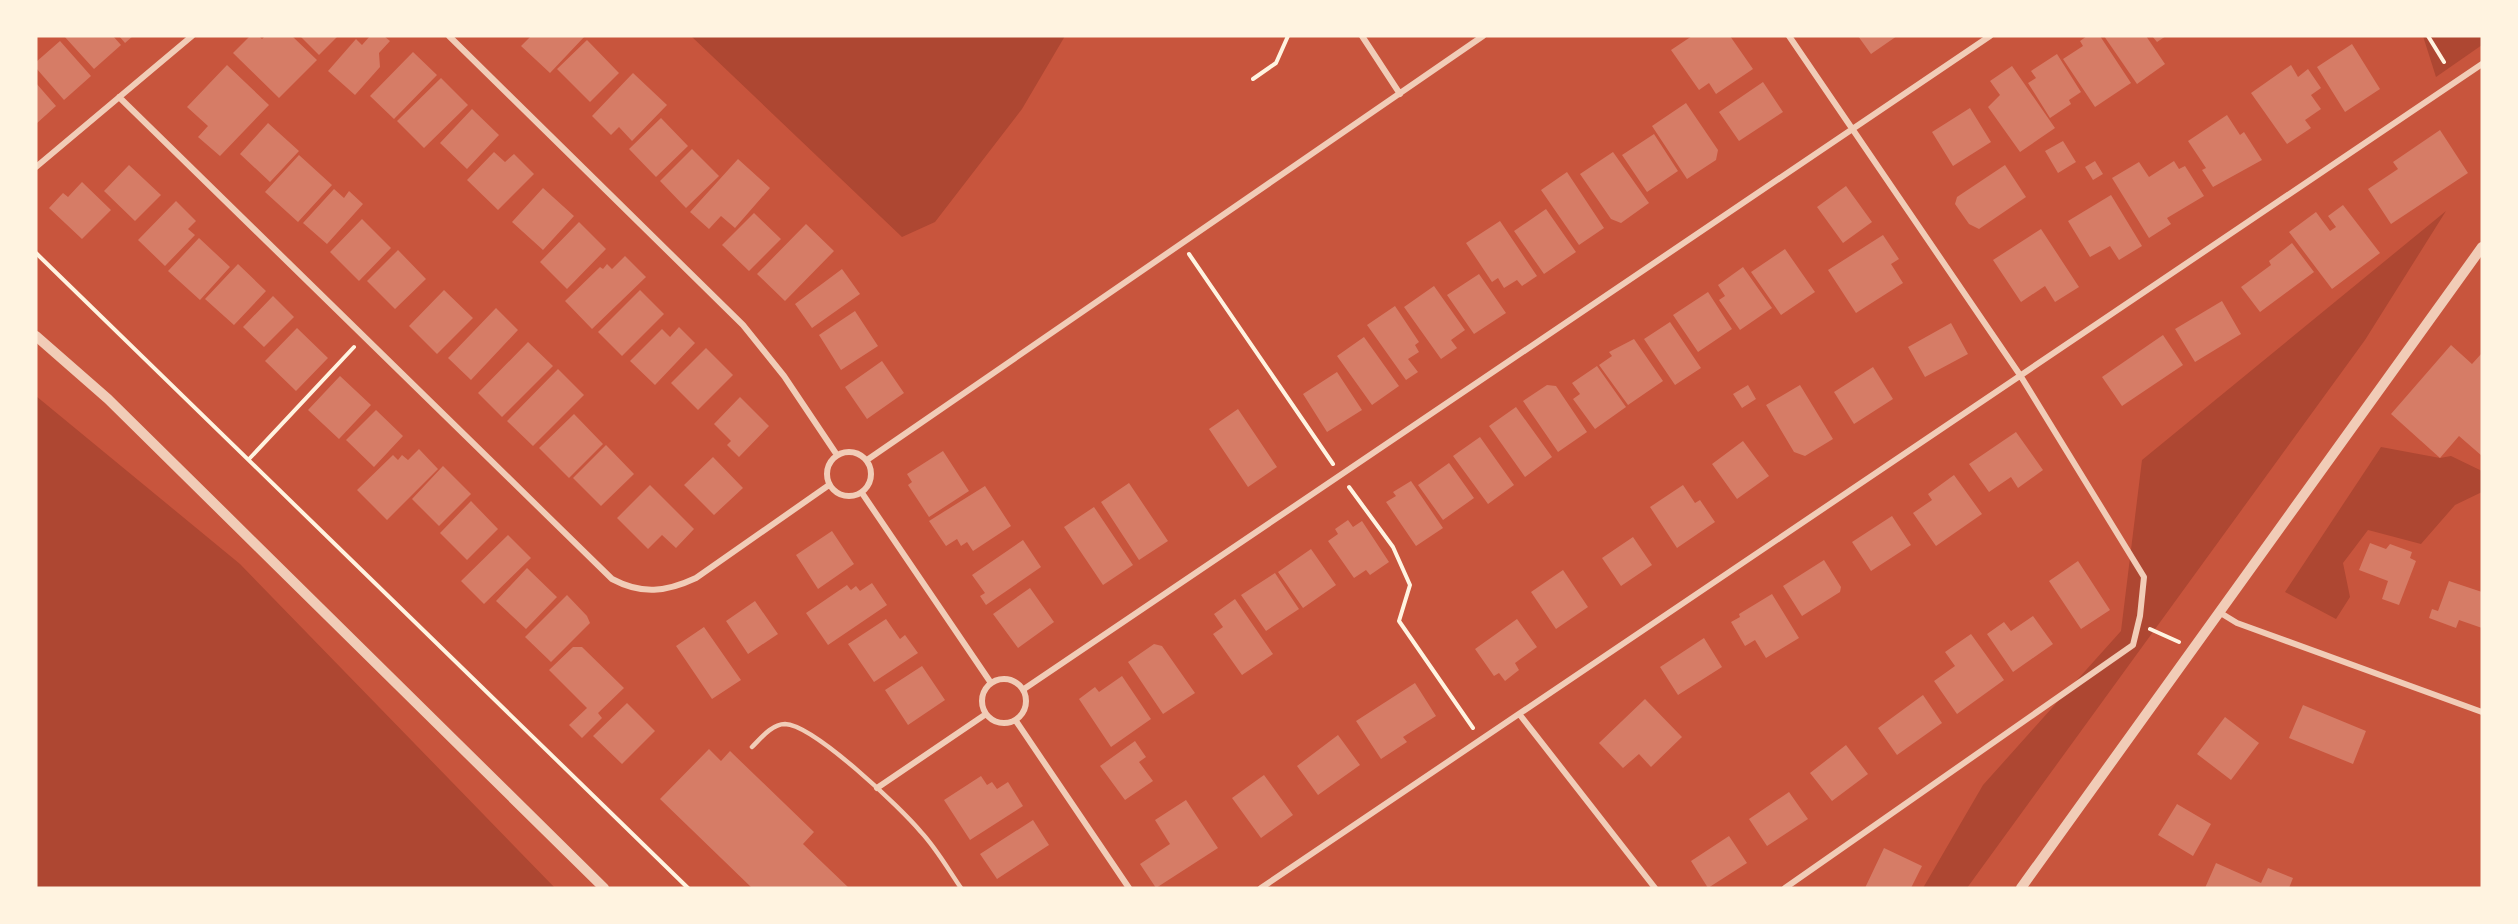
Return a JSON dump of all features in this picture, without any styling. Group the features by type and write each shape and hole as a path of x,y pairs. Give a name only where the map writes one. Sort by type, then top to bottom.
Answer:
{"street":[{"path":"36,167 192,36"},
{"path":"449,36 743,325 784,376 837,455"},
{"path":"1362,36 1400,94"},
{"path":"867,460 1483,36"},
{"path":"1785,888 2133,645 2140,616 2144,577 2020,375 1854,128 1789,36"},
{"path":"1024,689 1990,36"},
{"path":"1261,888 1521,715 2482,64"},
{"path":"119,97 600,569 627,587 643,591 661,591 696,578 829,485"},
{"path":"2021,888 2482,247"},
{"path":"36,336 108,399 604,888"},
{"path":"853,452 867,460 872,477 862,493 844,496 829,485 826,474 829,464 837,455 853,452"},
{"path":"862,493 991,683"},
{"path":"2219,612 2237,623 2482,711"},
{"path":"1009,679 1024,689 1026,706 1016,720 1000,724 986,714 982,704 983,692 991,683 1009,679"},
{"path":"877,788 986,714"},
{"path":"1521,715 1655,888"},
{"path":"1016,720 1129,888"}],"lane":[{"path":"752,747 770,729 783,724 796,726 825,745 877,788 922,833 961,888"}],"path":[{"path":"1253,79 1276,63 1288,36"},
{"path":"2428,36 2444,62"},
{"path":"1181,242 1340,475 1393,547 1410,585 1399,621 1482,741"},
{"path":"36,253 152,368 250,458 688,888"},
{"path":"250,458 363,337"},
{"path":"2170,638 2179,642"}],"shaded area":[{"path":"691,36 1065,36 1022,109 935,222 902,237"},
{"path":"2423,36 2482,36 2482,45 2436,77"},
{"path":"2446,211 2365,340 1967,888 1923,888 1983,785 2121,631 2142,460"},
{"path":"36,396 240,564 555,888 36,888"},
{"path":"2381,447 2440,458 2451,456 2482,471 2482,492 2455,505 2421,544 2368,530 2343,563 2350,597 2336,619 2285,592"}],"building":[{"path":"64,36 113,36 121,45 94,69"},
{"path":"119,36 133,36 125,43"},
{"path":"250,36 259,36 262,39 265,36 292,36 317,60 279,98 233,53"},
{"path":"300,36 338,36 319,55"},
{"path":"370,36 384,36 390,41 379,53 380,67 355,95 328,71 356,39 362,45"},
{"path":"531,36 585,36 550,73 521,46"},
{"path":"1692,36 1730,36 1753,69 1716,94 1709,83 1699,90 1671,50"},
{"path":"1858,36 1897,36 1871,54"},
{"path":"2087,36 2100,36 2131,83 2095,107 2063,59 2083,46 2080,41"},
{"path":"2104,36 2146,36 2165,64 2137,84"},
{"path":"2152,36 2166,36 2157,42"},
{"path":"587,40 619,73 590,102 557,69"},
{"path":"60,41 91,76 64,100 36,68 36,62"},
{"path":"2352,44 2380,89 2345,112 2317,67"},
{"path":"413,52 437,75 394,119 370,96"},
{"path":"2057,54 2081,92 2069,100 2071,104 2050,118 2028,83 2036,78 2031,71"},
{"path":"227,65 269,105 220,156 198,137 208,126 187,107"},
{"path":"2291,65 2298,77 2308,69 2321,88 2311,95 2321,109 2305,120 2311,128 2287,144 2251,93"},
{"path":"2012,66 2055,128 2020,152 1988,107 2000,95 1990,81"},
{"path":"633,73 667,105 632,141 619,127 611,135 592,116"},
{"path":"441,78 468,105 424,148 397,121"},
{"path":"1763,82 1783,112 1739,141 1719,112"},
{"path":"36,83 56,106 36,124"},
{"path":"1686,103 1718,150 1716,160 1687,179 1652,126"},
{"path":"1970,108 1991,142 1953,166 1932,132"},
{"path":"472,109 499,135 467,169 440,143"},
{"path":"2227,115 2240,135 2244,132 2262,160 2213,187 2202,170 2206,168 2188,141"},
{"path":"661,118 688,146 656,177 629,149"},
{"path":"268,123 299,151 270,182 240,154"},
{"path":"2440,130 2468,173 2391,224 2368,189 2398,169 2393,162"},
{"path":"1654,134 1678,171 1647,192 1622,155"},
{"path":"2063,141 2076,162 2058,173 2045,151"},
{"path":"692,149 719,176 686,208 660,181"},
{"path":"494,152 505,162 514,154 534,174 498,210 467,180"},
{"path":"1613,152 1649,203 1621,223 1611,219 1580,174"},
{"path":"299,155 332,185 298,222 265,192"},
{"path":"738,159 770,188 735,228 721,216 709,229 690,212"},
{"path":"2095,161 2103,174 2093,180 2085,167"},
{"path":"2174,161 2179,169 2185,166 2204,196 2167,218 2171,224 2149,238 2112,178 2139,162 2149,177"},
{"path":"129,165 161,195 135,221 104,191"},
{"path":"2005,165 2026,197 1979,229 1969,224 1955,204 1957,197"},
{"path":"1567,172 1604,228 1579,245 1541,190"},
{"path":"82,182 111,210 82,239 49,208 63,193 68,197"},
{"path":"1846,186 1872,222 1843,243 1817,207"},
{"path":"543,188 574,216 543,250 512,222"},
{"path":"334,189 344,198 349,191 363,204 327,244 303,223"},
{"path":"2111,195 2142,246 2119,260 2110,246 2090,257 2068,221"},
{"path":"176,201 196,221 188,229 195,235 165,266 138,240"},
{"path":"2343,205 2380,253 2332,289 2289,232 2316,212 2330,231 2336,227 2328,216"},
{"path":"1546,209 1576,252 1544,274 1514,231"},
{"path":"754,213 781,239 749,271 722,245"},
{"path":"362,219 391,248 359,281 330,252"},
{"path":"1500,221 1537,276 1522,286 1517,280 1504,288 1498,278 1492,282 1466,243"},
{"path":"579,222 606,249 567,289 540,262"},
{"path":"806,224 834,251 785,301 757,274"},
{"path":"2041,229 2079,287 2055,302 2045,286 2021,302 1993,260"},
{"path":"1883,235 1899,259 1891,264 1903,283 1856,313 1828,270"},
{"path":"199,238 230,267 200,300 168,271"},
{"path":"2292,243 2314,272 2260,312 2241,287 2271,265 2269,261"},
{"path":"1785,249 1815,292 1781,315 1751,272"},
{"path":"398,250 426,279 395,309 367,281"},
{"path":"625,256 646,277 592,329 565,301 600,267 603,269 607,264 612,269"},
{"path":"238,264 266,291 234,325 205,299"},
{"path":"1743,267 1772,308 1740,330 1719,300 1725,296 1718,285"},
{"path":"842,269 860,294 812,328 795,304"},
{"path":"1479,274 1506,313 1474,334 1447,295"},
{"path":"1434,286 1465,330 1451,340 1457,348 1441,359 1404,307"},
{"path":"444,290 473,318 437,354 409,326"},
{"path":"640,290 664,314 622,356 598,332"},
{"path":"1708,292 1732,329 1698,352 1673,315"},
{"path":"273,296 294,317 264,347 243,327"},
{"path":"2222,301 2241,334 2195,362 2175,329"},
{"path":"1395,306 1419,342 1415,345 1419,352 1408,359 1418,372 1406,380 1367,325"},
{"path":"496,308 518,330 471,380 448,358"},
{"path":"855,311 878,346 841,370 819,335"},
{"path":"1670,322 1701,368 1675,385 1644,339"},
{"path":"1951,323 1968,354 1925,377 1908,347"},
{"path":"679,327 695,343 655,385 630,361 662,329 670,337"},
{"path":"297,328 328,358 296,391 265,361"},
{"path":"2163,335 2183,365 2122,406 2102,377"},
{"path":"1364,337 1399,386 1372,405 1337,356"},
{"path":"1634,339 1663,381 1628,405 1599,365 1612,356 1609,352"},
{"path":"528,342 553,366 502,417 478,393"},
{"path":"2451,345 2472,364 2482,353 2482,456 2459,436 2440,458 2391,414"},
{"path":"706,348 733,375 698,410 671,383"},
{"path":"882,361 904,393 867,419 845,387"},
{"path":"1597,366 1626,407 1595,429 1573,399 1580,394 1572,383"},
{"path":"1873,367 1893,399 1854,424 1834,392"},
{"path":"558,369 584,395 533,446 507,421"},
{"path":"1337,372 1362,410 1327,432 1303,394"},
{"path":"340,376 371,405 339,439 308,410"},
{"path":"1547,385 1556,386 1587,432 1558,452 1523,401"},
{"path":"1748,385 1756,399 1742,408 1733,394"},
{"path":"1800,385 1833,439 1805,456 1794,452 1766,405"},
{"path":"740,397 769,426 739,457 727,445 731,441 714,424"},
{"path":"1516,407 1552,457 1525,477 1489,426"},
{"path":"1238,409 1277,467 1248,487 1209,429"},
{"path":"376,410 403,436 374,467 346,440"},
{"path":"574,414 603,444 569,478 539,448"},
{"path":"2016,432 2043,470 2018,488 2011,477 1989,492 1969,464"},
{"path":"1480,437 1514,485 1488,504 1453,456"},
{"path":"1743,441 1769,476 1737,499 1712,464"},
{"path":"606,445 634,474 601,506 573,478"},
{"path":"419,449 438,469 387,520 357,490 393,455 398,460 402,455 408,460"},
{"path":"943,451 969,491 929,517 908,485 912,482 907,474"},
{"path":"713,457 743,488 714,515 684,485"},
{"path":"1449,463 1474,498 1443,520 1418,485"},
{"path":"443,466 471,494 439,526 412,499"},
{"path":"1954,475 1982,514 1936,546 1913,513 1932,500 1928,494"},
{"path":"1411,481 1443,528 1416,546 1386,502 1396,496 1393,492"},
{"path":"1129,483 1168,541 1139,560 1101,502"},
{"path":"650,485 694,529 676,548 662,535 648,549 617,518"},
{"path":"1683,485 1695,503 1700,500 1715,522 1677,548 1650,507"},
{"path":"985,486 1011,526 973,551 967,542 961,546 957,539 946,546 929,521"},
{"path":"471,501 498,529 467,560 440,533"},
{"path":"1094,507 1133,565 1103,585 1064,527"},
{"path":"1892,516 1911,545 1871,571 1852,542"},
{"path":"1348,520 1353,527 1362,521 1389,562 1370,575 1366,570 1354,578 1328,541 1338,534 1335,529"},
{"path":"832,531 854,564 818,589 796,555"},
{"path":"508,535 531,558 484,604 461,581"},
{"path":"1633,537 1652,565 1621,586 1602,558"},
{"path":"1023,540 1041,567 986,605 980,596 985,593 972,575"},
{"path":"2370,543 2386,549 2390,544 2412,552 2410,558 2416,561 2399,605 2382,599 2388,581 2359,570"},
{"path":"1311,549 1336,585 1303,608 1278,572"},
{"path":"1824,560 1841,587 1840,592 1802,616 1783,586"},
{"path":"2078,561 2110,610 2081,629 2049,581"},
{"path":"527,568 557,597 526,629 496,601"},
{"path":"1563,570 1588,607 1556,629 1531,592"},
{"path":"1275,573 1299,609 1266,631 1241,595"},
{"path":"2449,581 2482,592 2482,628 2459,620 2456,628 2429,618 2432,609 2438,611"},
{"path":"872,583 887,605 828,645 806,613 847,585 851,590 856,586 860,591"},
{"path":"1030,588 1054,622 1018,648 993,614"},
{"path":"1772,594 1799,638 1766,658 1755,640 1745,646 1731,622 1740,617 1739,614"},
{"path":"567,595 587,616 590,623 551,662 525,637"},
{"path":"1235,599 1273,654 1242,675 1213,634 1223,627 1214,614"},
{"path":"755,601 778,634 748,654 726,621"},
{"path":"2033,616 2053,644 2013,672 1987,634 2004,622 2011,631"},
{"path":"886,619 900,639 905,635 918,653 874,682 848,644"},
{"path":"1517,619 1537,647 1515,663 1519,670 1505,681 1499,673 1494,676 1475,649"},
{"path":"704,627 741,680 712,699 676,646"},
{"path":"1971,634 2004,680 1957,714 1934,681 1955,666 1945,652"},
{"path":"1704,638 1722,667 1678,695 1660,667"},
{"path":"1154,644 1162,646 1195,693 1163,714 1128,662"},
{"path":"573,647 582,647 624,688 598,713 602,718 582,738 569,725 587,708 549,670"},
{"path":"922,666 945,700 908,725 885,690"},
{"path":"1122,676 1151,719 1111,747 1079,699 1095,687 1099,692"},
{"path":"1415,683 1436,716 1403,737 1407,742 1381,759 1356,721"},
{"path":"1923,695 1942,723 1897,755 1878,728"},
{"path":"1645,699 1682,737 1651,767 1639,754 1623,768 1599,743"},
{"path":"627,703 655,731 622,764 593,736"},
{"path":"2303,705 2366,731 2353,764 2289,738"},
{"path":"2225,717 2259,743 2231,780 2197,754"},
{"path":"1338,735 1360,765 1318,795 1297,766"},
{"path":"1135,741 1146,757 1139,762 1153,781 1125,800 1100,766"},
{"path":"1846,745 1868,774 1832,801 1810,773"},
{"path":"709,749 721,761 730,751 814,832 803,844 849,888 752,888 660,799"},
{"path":"1264,775 1293,815 1261,838 1232,798"},
{"path":"981,776 987,785 992,782 997,789 1008,782 1023,806 970,840 944,800"},
{"path":"1789,792 1808,819 1767,846 1749,819"},
{"path":"1186,800 1218,848 1156,888 1140,864 1170,844 1155,820"},
{"path":"2177,804 2211,824 2193,856 2158,835"},
{"path":"1033,820 1049,845 997,879 980,854"},
{"path":"1729,836 1747,863 1708,888 1691,861"},
{"path":"1884,848 1922,866 1911,888 1865,888"},
{"path":"2216,863 2261,883 2268,868 2293,878 2289,888 2205,888"}]}
